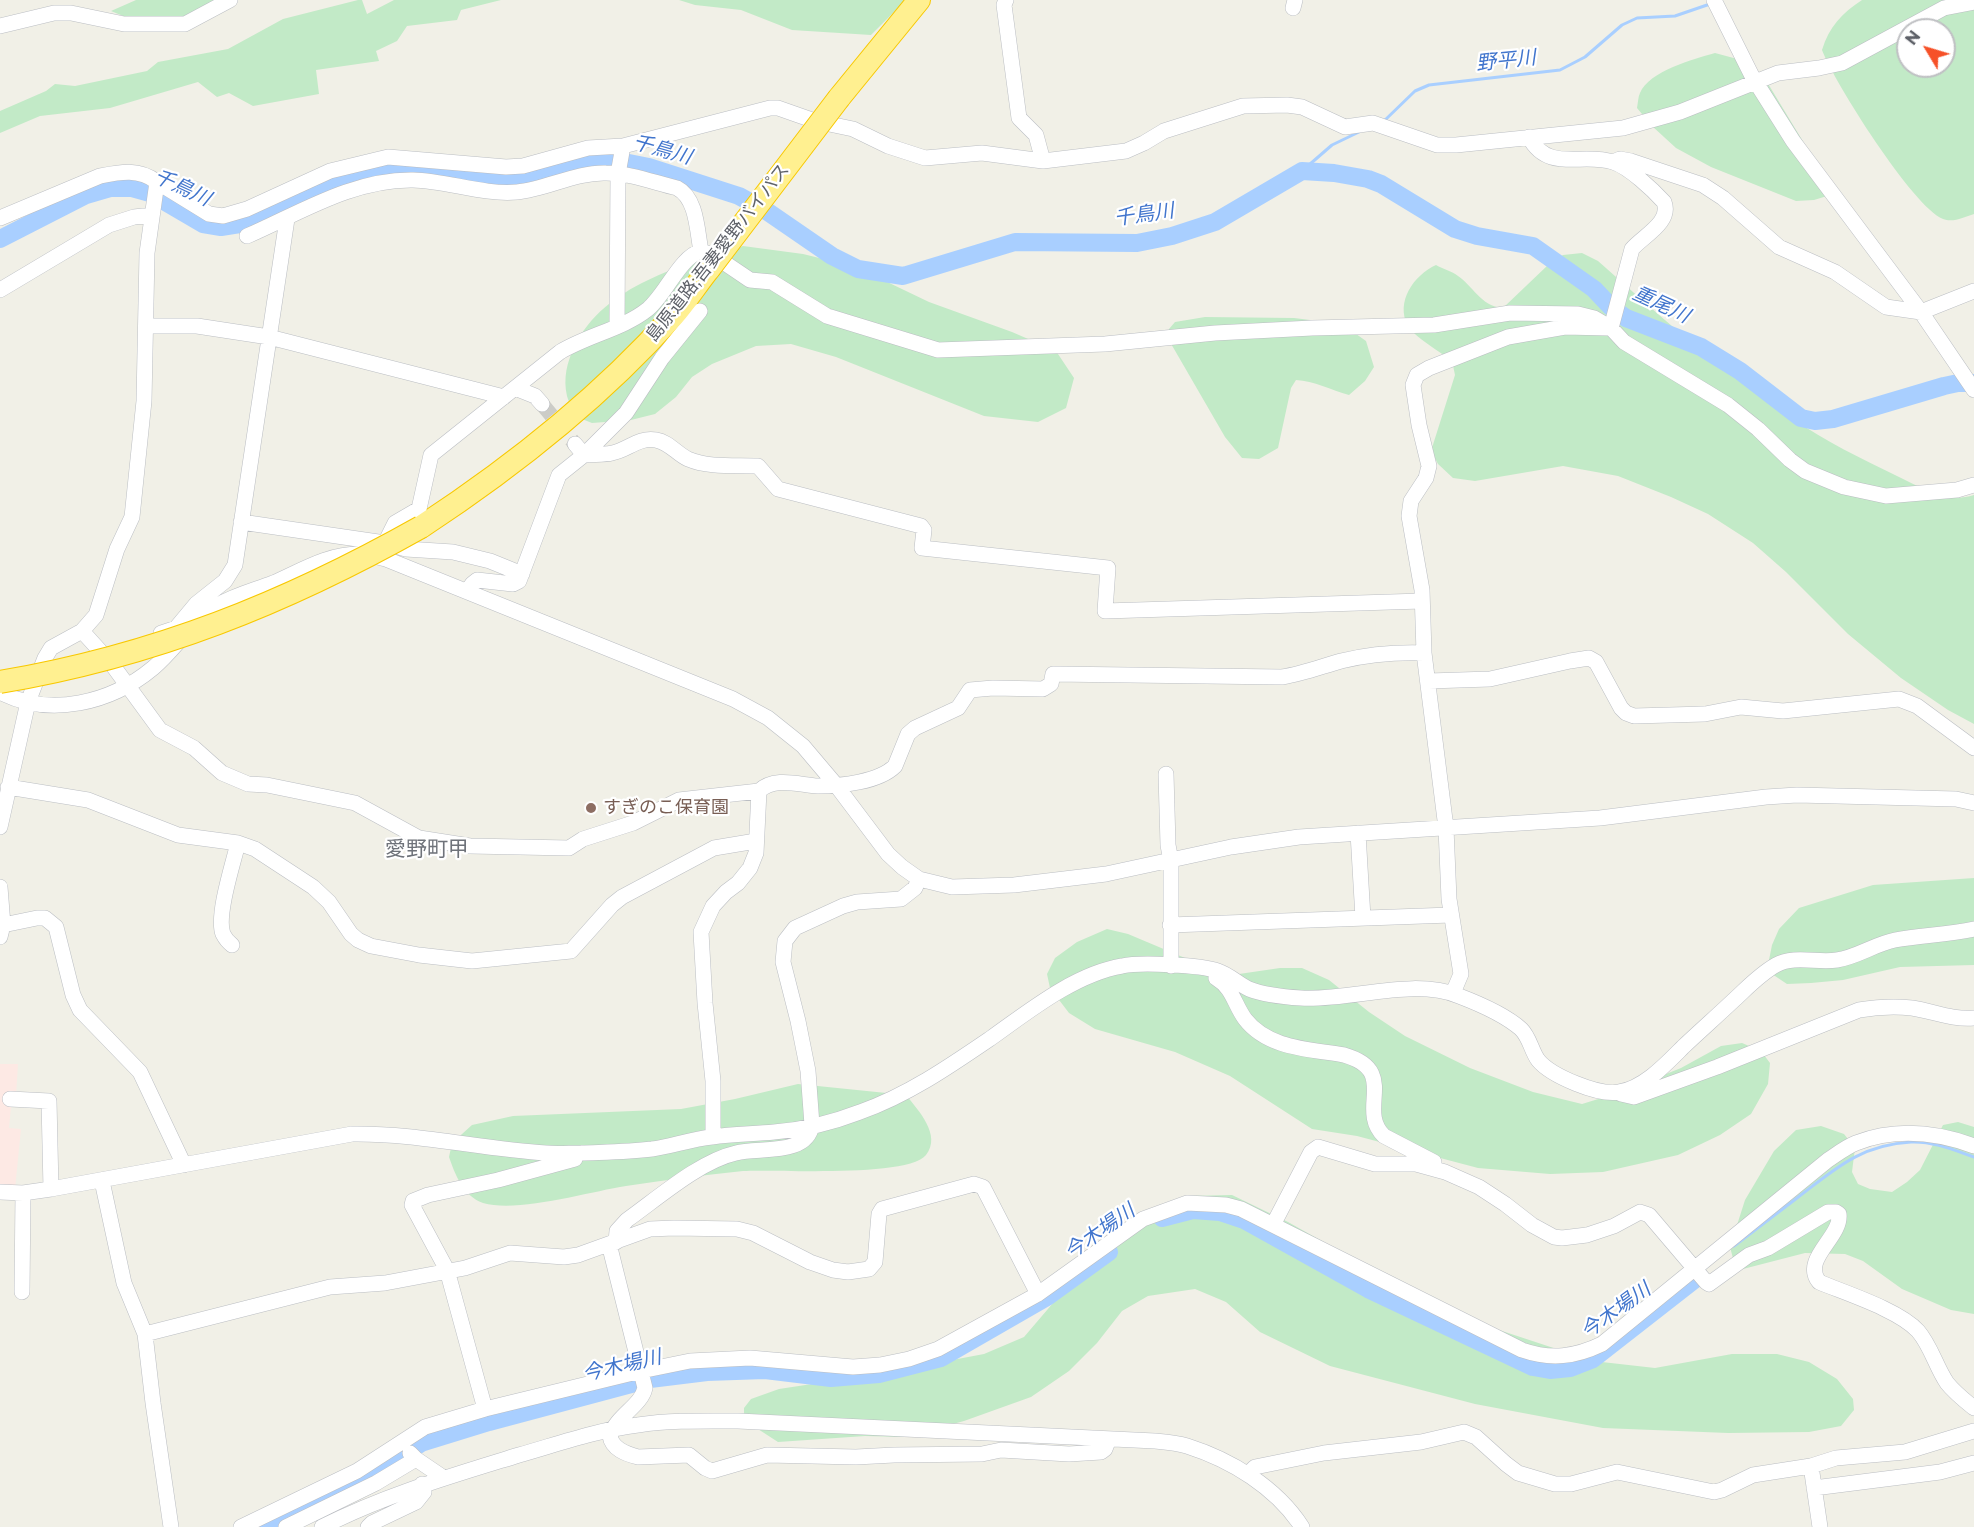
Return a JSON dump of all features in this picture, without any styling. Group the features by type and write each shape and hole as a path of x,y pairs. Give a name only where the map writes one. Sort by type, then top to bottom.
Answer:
{"highway":[{"path":"870,60 919,0"},
{"path":"870,60 932,0"},
{"name":"島原道路;吾妻愛野バイパス","path":"0,682 94,663 165,643 298,592 421,527 514,464 561,426 675,314 705,260 870,60"}],"street":[{"path":"0,26 54,13 71,13 124,24 185,24 230,0"},
{"path":"1006,0 1004,5 1018,118 1036,135 1043,161"},
{"path":"1714,0 1754,79 1793,141 1921,312 1974,390"},
{"path":"0,218 100,176 117,172 139,172 148,175 156,184 209,214 223,216 247,209 330,171 388,157 507,167 523,166 588,148 623,149 770,108 778,108 815,121 853,129 888,146 925,158 982,153 1043,161 1126,150 1164,131 1244,106 1302,107 1345,127 1379,125 1437,145 1623,128 1680,112 1754,79 1842,63 1944,8 1974,2"},
{"path":"1528,136 1534,147 1544,155 1563,160 1613,162 1625,168 1660,198 1667,208 1666,215 1658,225 1632,249 1614,315 1624,342 1728,405 1805,471 1844,487 1886,496 1957,490 1974,485"},
{"path":"618,325 618,172 623,149"},
{"path":"1613,162 1620,159 1631,161 1703,185 1723,198 1779,247 1835,272 1886,307 1921,312 1974,291"},
{"path":"247,237 342,193 370,184 416,180 497,192 517,192 591,174 618,172 684,191 690,200 705,260"},
{"path":"0,827 28,702 45,658 51,648 82,631 96,615 117,549 132,517 144,401 147,252 156,184"},
{"path":"0,290 109,225 153,211"},
{"path":"111,663 131,642 176,628 196,604 225,581 235,565 287,219"},
{"path":"385,543 395,523 419,509 431,455 560,352 574,343 618,325 650,308 661,297 689,258 705,260 713,255 750,280 772,282 827,316 938,350 1105,344 1215,333 1301,328 1434,325 1510,313 1578,314 1594,318 1614,315"},
{"path":"468,592 477,580 513,584 519,581 559,475 580,450 626,413 662,358 700,311"},
{"path":"1454,993 1461,974 1449,899 1446,828 1424,653 1422,601 1409,516 1411,501 1426,478 1429,466 1419,425 1413,385 1417,375 1429,368 1508,337 1614,315"},
{"path":"147,326 197,326 269,337 535,396 542,404"},
{"path":"580,450 614,453 633,443 645,440 664,442 687,458 705,464 758,466 778,489 919,525 924,530 922,548 1108,568 1105,612 1422,601"},
{"path":"241,522 385,543 406,549 453,552 481,559 522,574"},
{"path":"0,692 28,702 54,705 79,704 103,698 128,686 153,668 197,622 218,605 321,561 342,555 360,554 386,558 733,699 768,718 803,746 836,784 888,854 902,867 920,879 952,887 1014,885 1106,874 1231,847 1299,837 1600,818 1797,795 1956,799 1974,803"},
{"path":"82,631 111,663 160,730 194,748 222,773 248,784 267,785 355,803 419,838 470,846 569,848 583,838 633,824 679,800 759,790 764,786 779,782 820,786 864,780 895,766 908,734 915,728 957,708 970,690 1043,688 1051,684 1053,674 1282,677 1386,652 1424,653"},
{"path":"1429,681 1490,679 1570,660 1589,658 1596,662 1621,708 1634,716 1705,714 1741,707 1783,711 1899,699 1917,706 1974,748"},
{"path":"1166,774 1168,845 1171,861 1171,966"},
{"path":"9,786 88,800 178,835 238,843 264,854 314,887 358,940 371,946 419,955 472,961 571,951 622,897 714,848 756,841"},
{"path":"713,1137 714,1081 705,1003 701,932 713,906 738,883 750,868 756,853 759,790"},
{"path":"1358,833 1363,918"},
{"path":"232,945 223,935 222,918 238,843"},
{"path":"920,879 915,888 901,899 857,902 843,906 795,928 785,941 783,962 808,1071 811,1133 799,1144 738,1152 701,1167 627,1220 617,1231 613,1243 643,1377 644,1394 623,1414 609,1436 612,1444 631,1455 638,1457 689,1455 712,1471 767,1455 856,1457 982,1454 1001,1450 1069,1454 1101,1452 1105,1449 1109,1439"},
{"path":"0,886 2,931 38,918 45,918 56,927 73,995 80,1010 140,1072 184,1165"},
{"path":"1170,925 1451,915"},
{"path":"0,1192 23,1194 352,1134 382,1134 484,1148 553,1154 624,1152 713,1137 780,1132 857,1113 890,1099 931,1078 1021,1016 1074,983 1118,966 1139,964 1198,968 1219,972 1254,991 1298,998 1325,998 1409,988 1426,988 1454,993 1490,1009 1521,1029 1539,1061 1547,1068 1582,1086 1601,1091 1618,1092 1635,1086 1667,1064 1758,977 1776,964 1786,961 1833,961 1899,939 1974,929"},
{"path":"1198,968 1226,986 1232,992 1244,1018 1253,1028 1275,1042 1344,1054 1368,1067 1374,1077 1377,1130 1384,1136 1438,1164 1444,1172"},
{"path":"1618,1092 1634,1097 1725,1064 1859,1010 1878,1006 1913,1008 1961,1019 1974,1018"},
{"path":"10,1099 49,1101 51,1189"},
{"path":"286,1527 376,1483 409,1451 425,1427 485,1409 643,1377 690,1361 750,1358 853,1367 880,1365 909,1359 938,1349 1038,1294 1143,1219 1187,1203 1226,1204 1241,1209 1522,1350 1538,1356 1572,1356 1602,1344 1698,1273 1827,1160 1855,1143 1904,1133 1924,1133 1956,1139 1974,1146"},
{"path":"1273,1225 1311,1152 1315,1148 1323,1147 1375,1164 1416,1164 1444,1172 1479,1187 1505,1203 1532,1225 1554,1237 1587,1235 1645,1212 1709,1284 1749,1255 1768,1248 1828,1212 1836,1212 1839,1214 1839,1223 1814,1266 1815,1277 1819,1281 1897,1316 1915,1328 1922,1336 1947,1382 1958,1396 1974,1408"},
{"path":"485,1409 447,1270 412,1205 413,1201 428,1195 578,1159 584,1152"},
{"path":"102,1180 124,1283 145,1334 171,1527"},
{"path":"145,1334 330,1287 385,1283 465,1268 510,1253 564,1257 578,1255 650,1230 737,1229 753,1233 810,1262 833,1270 848,1272 869,1269 875,1262 879,1214 882,1209 974,1184 983,1187 1038,1294"},
{"path":"22,1292 23,1194"},
{"path":"322,1527 356,1510 422,1484 594,1433 638,1425 689,1421 738,1421 1155,1441 1184,1445 1218,1458 1248,1474 1293,1513 1302,1527"},
{"path":"1248,1474 1255,1467 1324,1453 1421,1442 1464,1432 1476,1437 1518,1473 1555,1484 1571,1484 1617,1472 1714,1492 1753,1475 1811,1466 1836,1458 1905,1452 1974,1431"},
{"path":"409,1451 444,1478"},
{"path":"241,1527 357,1471 409,1451"},
{"path":"1814,1488 1940,1472 1974,1463"},
{"path":"1811,1466 1820,1527"},
{"path":"368,1527 416,1502 424,1492 422,1484"}],"shaded area":[{"path":"0,1064 18,1064 16,1096 12,1096 9,1128 21,1129 15,1189 0,1188"}],"green space":[{"path":"136,0 215,0 185,18 128,18 111,11"},
{"path":"362,0 367,14 394,0 501,0 461,10 457,20 407,26 397,41 376,51 379,61 316,70 319,94 253,106 229,93 217,97 198,82 110,108 40,116 0,133 0,111 46,91 55,84 75,86 147,71 158,62 228,49 283,19"},
{"path":"679,0 906,0 871,35 792,30 741,10 695,5"},
{"path":"1862,0 1974,0 1974,214 1947,220 1930,210 1913,192 1876,142 1829,66 1822,50 1832,28 1842,15"},
{"path":"1715,53 1741,60 1767,82 1827,181 1827,196 1814,200 1796,201 1711,167 1676,148 1652,126 1637,108 1640,93 1653,78 1673,67"},
{"path":"743,246 803,254 856,267 929,302 1012,332 1056,351 1074,378 1066,408 1038,422 984,416 836,357 791,344 756,346 712,364 692,377 676,397 655,414 631,420 592,423 577,417 567,396 565,383 568,365 574,347 588,325 605,307 647,280 695,261"},
{"path":"1582,253 1598,261 1717,363 1805,427 1857,456 1934,493 1953,498 1974,495 1974,724 1948,710 1901,678 1848,634 1786,572 1753,543 1708,514 1618,476 1563,466 1475,481 1453,478 1438,464 1431,451 1455,375 1452,361 1421,339 1408,326 1404,308 1405,299 1414,282 1436,265 1456,274 1490,305 1504,307 1548,265 1563,255"},
{"path":"1205,317 1294,318 1342,324 1366,341 1374,367 1365,381 1349,395 1296,380 1291,388 1278,448 1259,459 1242,458 1225,437 1170,342 1169,329 1175,322"},
{"path":"1974,878 1974,965 1900,967 1843,980 1811,983 1787,984 1772,974 1769,960 1772,945 1779,929 1799,908 1873,885"},
{"path":"1107,929 1128,934 1204,966 1239,974 1280,968 1302,968 1329,980 1369,1012 1405,1036 1470,1068 1533,1092 1582,1104 1621,1092 1681,1068 1721,1046 1742,1043 1761,1051 1770,1063 1768,1084 1751,1114 1720,1135 1678,1155 1603,1172 1550,1174 1478,1168 1357,1136 1312,1129 1230,1076 1175,1052 1095,1029 1069,1013 1050,988 1047,974 1055,958 1077,942"},
{"path":"798,1084 906,1095 930,1131 930,1147 926,1155 914,1162 894,1167 840,1171 743,1171 626,1186 534,1204 515,1205 498,1205 476,1200 461,1184 449,1157 452,1143 472,1125 513,1116 681,1109"},
{"path":"1958,1122 1974,1127 1974,1314 1951,1310 1902,1289 1863,1261 1845,1254 1805,1253 1743,1269 1734,1262 1730,1247 1745,1200 1774,1151 1796,1130 1821,1126 1844,1134 1855,1148 1852,1172 1858,1184 1870,1189 1892,1192 1920,1170 1943,1125"},
{"path":"1232,1195 1288,1222 1409,1290 1493,1328 1593,1361 1655,1368 1732,1354 1777,1354 1809,1362 1837,1379 1853,1399 1854,1410 1841,1426 1809,1432 1728,1433 1603,1428 1475,1404 1330,1366 1260,1332 1226,1302 1195,1289 1148,1296 1122,1311 1097,1343 1069,1371 1031,1397 964,1421 905,1437 865,1436 778,1442 744,1420 744,1408 751,1399 779,1389 878,1374 984,1354 1024,1337 1118,1232 1188,1196"}],"waterway":[{"name":"野平川","path":"1384,121 1415,91 1429,85 1560,70 1585,57 1622,25 1637,18 1675,16 1710,4"},
{"name":"野平川","path":"1302,171 1332,145 1359,132"},
{"name":"千鳥川","path":"0,239 86,195 110,188 132,188 150,193 203,224 221,227 246,223 361,172 384,168 514,182 573,165 614,160 649,167 739,196 768,212 832,256 858,269 903,276 1015,242 1137,243 1172,236 1215,222 1302,171 1334,173 1368,179 1381,184 1455,229 1477,236 1533,246 1594,289 1611,307 1626,318 1701,347 1740,371 1801,418 1815,421 1833,419 1944,386 1974,383"},
{"name":"今木場川","path":"1734,1246 1836,1168 1863,1153 1893,1144 1919,1142 1943,1146 1974,1157"},
{"name":"今木場川","path":"1162,1218 1193,1210 1220,1212 1244,1220 1368,1289 1533,1367 1550,1370 1570,1368 1593,1359 1698,1277"},
{"name":"今木場川","path":"267,1527 374,1475 421,1443 489,1422 650,1379 707,1372 765,1370 831,1378 879,1374 941,1358 1047,1297 1109,1252"}],"tunnel":[{"path":"542,404 575,444"}],"place":[{"name":"すぎのこ保育園","path":"591,808"}],"district":[{"name":"愛野町甲","path":"427,850"}],"water label":[{"name":"重尾川","path":"1661,305"}]}
